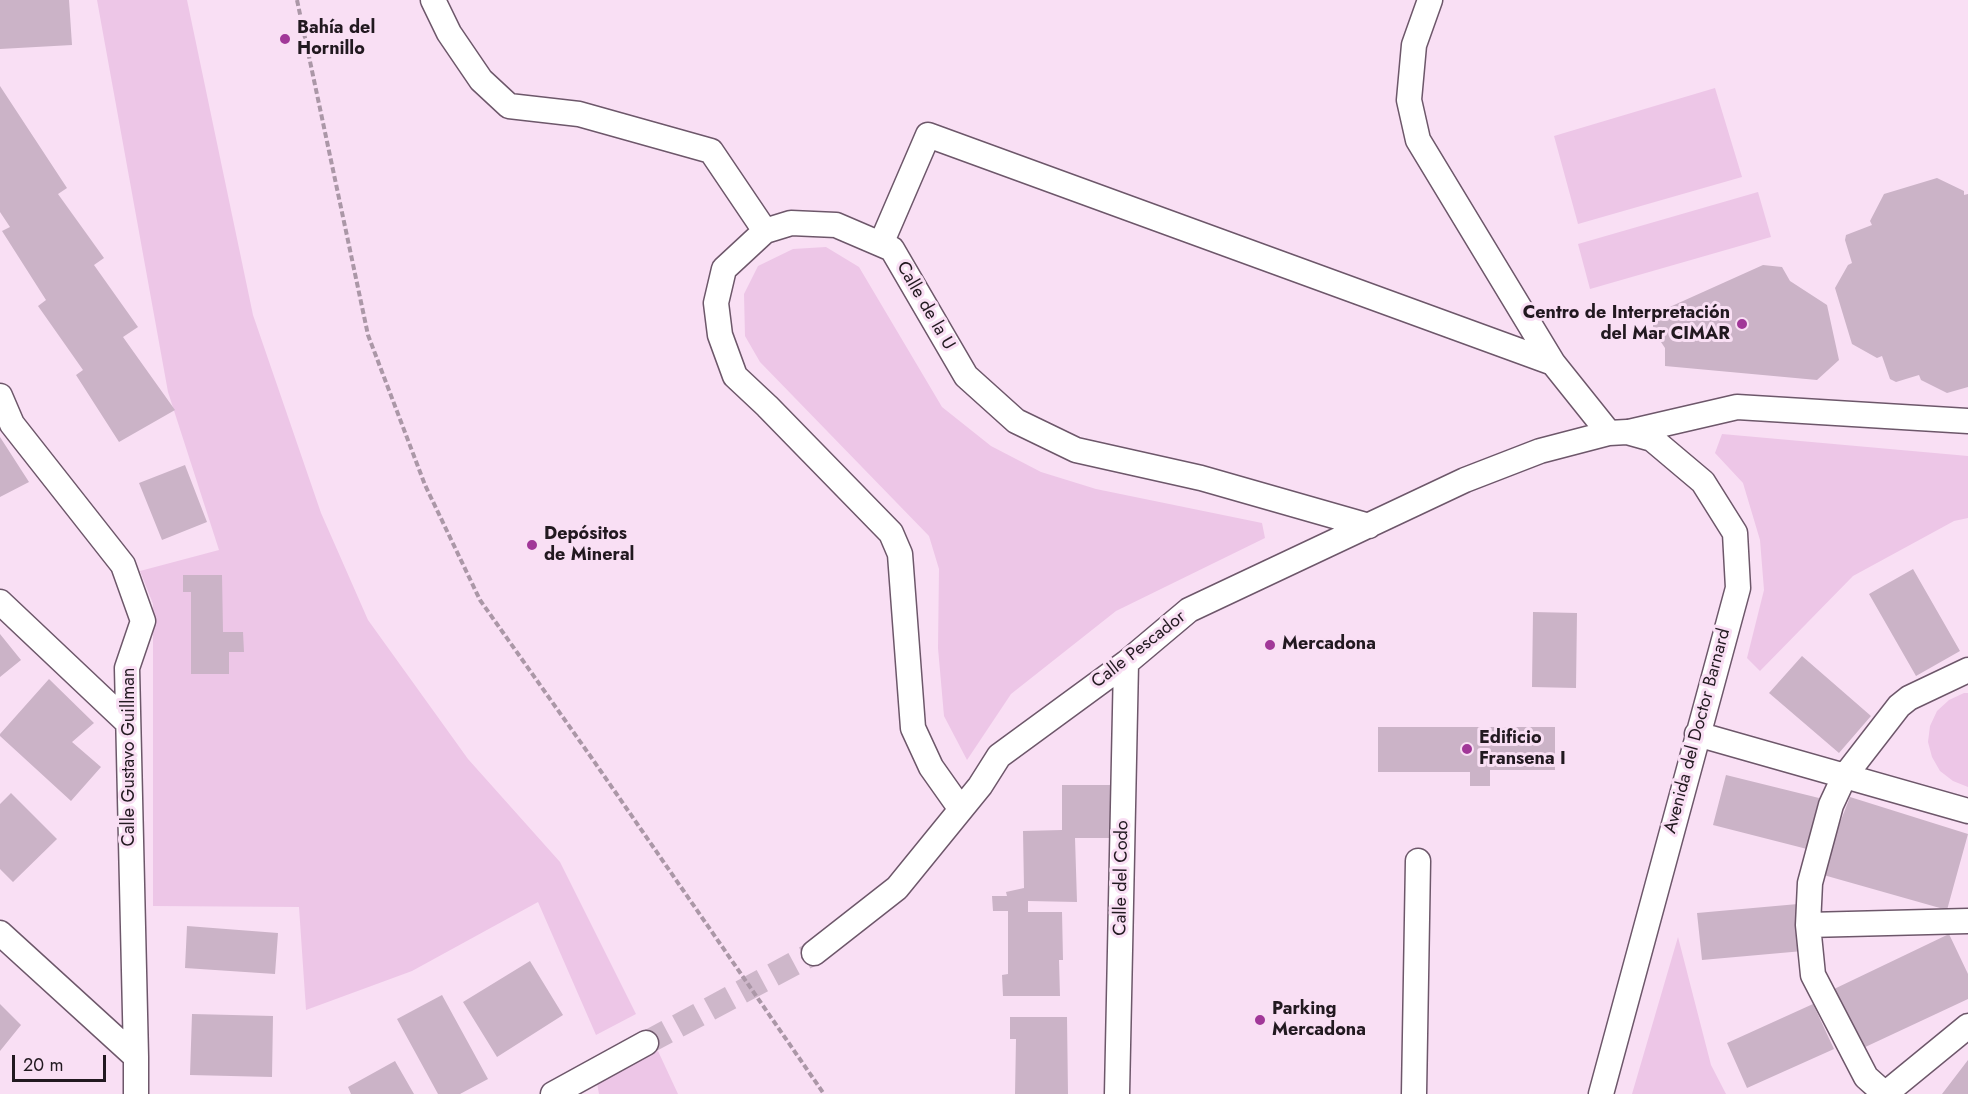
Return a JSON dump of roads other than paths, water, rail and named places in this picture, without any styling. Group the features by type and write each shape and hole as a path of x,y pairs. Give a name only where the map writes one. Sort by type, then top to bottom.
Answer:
{"street":[{"path":"433,0 449,33 481,81 509,106 579,114 711,151 765,231"},
{"path":"1430,0 1414,45 1409,100 1418,140 1553,363 1618,433"},
{"path":"881,244 928,135 1553,363"},
{"name":"Calle de la U","path":"960,808 931,767 913,728 900,554 891,533 735,376 720,335 716,303 724,269 765,231 791,223 836,225 892,249 966,376 1016,421 1076,450 1201,478 1370,526"},
{"name":"Calle Gustavo Guillman","path":"0,396 12,424 123,565 143,621 126,668 136,1094"},
{"name":"Calle Pescador","path":"814,953 897,888 980,786 999,756 1126,663 1189,610 1465,480 1540,452 1737,407 1968,421"},
{"name":"Avenida del Doctor Barnard","path":"1601,1094 1738,588 1735,533 1703,482 1652,439 1618,433"},
{"path":"0,602 127,722"},
{"name":"Calle del Codo","path":"1117,1094 1126,663"},
{"path":"1968,670 1909,698 1899,706 1844,777 1832,805 1810,883 1808,925 1813,975 1866,1077 1885,1094 1968,1026"},
{"path":"1698,734 1968,811"},
{"path":"1414,1094 1418,861"},
{"path":"1808,925 1968,921"},
{"path":"0,933 136,1058"},
{"path":"553,1094 580,1087 646,1043"}],"tunnel":[{"path":"646,1043 814,953"}],"place":[{"name":"Bahía del Hornillo","path":"285,39"},
{"name":"Centro de Interpretación del Mar CIMAR","path":"1742,324"},
{"name":"Depósitos de Mineral","path":"532,545"},
{"name":"Mercadona","path":"1270,645"},
{"name":"Edificio Fransena I","path":"1467,749"},
{"name":"Parking Mercadona","path":"1260,1020"}]}
